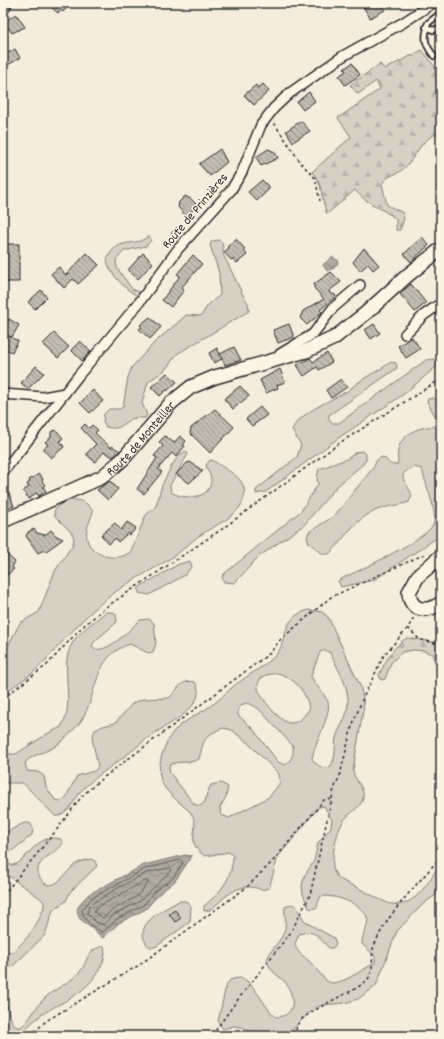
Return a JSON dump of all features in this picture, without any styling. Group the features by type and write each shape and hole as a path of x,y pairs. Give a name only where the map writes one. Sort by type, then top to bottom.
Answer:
{"street":[{"path":"3,7 5,3"},
{"name":"Route de Prinzières","path":"3,472 138,304 178,249 231,190 242,172 254,141 268,115 283,99 335,61 433,3"},
{"name":"Route de Monteiller","path":"3,521 102,477 125,456 171,403 191,387 206,380 312,348 337,335 441,249"},
{"name":"Route de Monteiller","path":"277,359 280,354 303,342 313,334 333,308 360,285"},
{"path":"405,334 441,303"},
{"path":"3,394 43,397 65,393"},
{"path":"437,554 410,587 409,597 418,608 429,609 441,603"}],"lane":[{"path":"434,56 427,46 425,36 428,23 441,13"},
{"path":"427,29 441,28"}],"path":[{"path":"268,115 301,163 315,178 320,201"},
{"path":"3,698 46,665 85,624 106,607 222,530 341,442 441,379"},
{"path":"441,465 439,481 441,489"},
{"path":"3,895 55,832 82,796 100,780 270,653 280,640 331,597 437,554"},
{"path":"214,1036 217,1028 236,1002 291,932 310,895 332,798 340,775 352,726 363,698 384,655 408,628 418,608"},
{"path":"408,628 419,639 441,645"},
{"path":"30,1036 46,1021 139,965 245,889 278,855 324,800 332,798"},
{"path":"295,1036 297,1025 303,1018 354,990 367,980 372,968 372,956 375,945 388,922 420,879 441,856"}],"green space":[{"path":"422,50 435,67 436,82 441,88 441,133 428,138 402,170 386,179 382,184 387,205 403,213 404,219 400,230 396,230 396,219 364,199 355,190 327,214 320,186 316,176 312,172 351,137 338,118 380,89 376,81 358,94 350,85 380,64 385,69"},
{"path":"150,237 151,240 146,246 124,251 116,260 117,268 132,289 141,293 139,296 123,286 113,274 107,262 112,251 117,247 138,242"},
{"path":"219,240 222,242 224,256 248,303 249,311 177,354 165,370 148,382 142,403 147,415 145,418 131,419 117,428 106,427 103,421 104,414 109,409 119,409 123,407 128,377 132,367 154,343 186,315 201,316 208,305 220,295 219,273 210,245 212,241"},
{"path":"434,359 437,362 437,366 404,394 337,439 266,492 256,494 256,490 297,457 301,445 292,430 300,419 345,393 359,382 391,362 396,363 397,368 329,415 329,420 332,423 339,423 426,360"},
{"path":"433,398 441,404 441,535 374,580 341,587 338,581 408,545 421,537 434,523 434,511 422,469 414,467 404,473 403,476 412,496 409,502 383,508 367,515 355,525 329,554 323,554 309,543 307,537 309,532 334,516 373,468 377,460 382,457 385,458 390,464 398,464 399,447 403,439 418,429 438,424 437,419 427,402 428,399"},
{"path":"186,451 188,454 170,485 171,492 176,495 189,497 202,495 207,491 210,487 211,480 206,465 210,460 214,461 235,475 243,484 244,497 242,504 226,520 199,536 175,556 124,586 99,605 38,668 3,696 3,655 20,623 39,612 55,571 73,544 74,538 71,532 55,516 54,511 58,506 68,501 74,500 85,503 93,512 87,532 87,539 90,545 94,550 106,556 120,557 126,555 131,551 146,515 156,506 162,485 171,467 179,455"},
{"path":"362,451 366,454 366,460 363,464 336,487 304,525 258,557 235,583 224,582 222,577 224,574 301,511 318,484 317,477 319,469 347,459 356,452"},
{"path":"190,561 192,566 185,575 149,595 139,593 138,589 141,586 179,564"},
{"path":"308,610 322,612 328,617 361,688 364,705 353,770 361,787 363,798 358,807 346,817 336,838 333,865 336,875 361,890 385,902 395,905 412,900 419,894 441,862 441,891 422,905 397,931 376,986 358,999 345,1003 322,1005 313,1009 294,1028 290,1036 258,1036 242,1027 234,1026 223,1029 218,1021 226,986 230,980 236,978 245,979 254,988 267,1008 276,1017 283,1016 291,1009 291,993 283,980 272,971 267,960 268,956 284,932 285,907 291,904 296,906 304,920 334,938 336,944 333,948 329,948 313,933 299,934 295,944 298,951 327,981 331,983 351,977 375,963 375,956 362,944 368,920 367,917 360,908 339,898 325,896 320,897 317,907 312,909 309,908 303,894 302,885 305,875 314,861 318,843 331,827 332,820 324,806 319,807 278,857 269,888 262,890 254,887 240,888 228,895 210,910 204,911 204,906 216,896 228,878 233,856 229,852 205,856 199,851 194,840 194,819 191,813 163,785 160,779 160,764 161,757 170,736 174,731 186,721 213,705 235,685 265,665 274,657 282,645 288,625 292,619","holes":["325,650 330,653 345,684 348,700 345,718 336,738 334,760 330,767 327,768 320,766 312,759 329,707 326,698 311,676 320,652","278,673 284,675 299,686 303,691 309,709 301,719 292,723 285,722 266,702 258,688 260,679 266,675","248,703 258,708 293,746 292,757 285,765 278,762 253,729 238,715 238,709 243,704","223,728 232,730 248,743 279,774 280,783 269,797 229,818 221,815 220,807 226,797 228,787 221,783 211,785 205,802 200,806 194,804 170,773 169,766 172,764 179,762 191,762 199,759 205,739"]},
{"path":"106,612 113,612 116,614 117,622 95,641 92,646 94,649 100,649 113,644 140,620 149,619 154,623 156,643 153,652 148,653 130,644 118,650 109,657 98,676 87,710 79,724 57,745 32,757 25,763 27,771 38,772 44,776 46,787 55,800 61,801 65,799 77,776 94,771 98,767 92,738 95,730 115,723 133,703 143,699 169,698 183,683 186,682 195,682 198,690 197,698 185,713 149,737 92,781 80,792 67,811 59,816 55,816 23,783 3,783 3,707 5,710 5,748 8,754 16,754 47,734 61,727 66,717 68,706 67,658 70,648 76,638 90,624"},
{"path":"407,638 441,643 441,664 435,663 432,654 424,651 414,650 402,652 391,663 385,679 381,680 379,675 387,659 394,649"},
{"path":"24,823 30,823 33,828 32,835 7,855 9,865 21,861 37,845 51,838 61,839 63,843 39,866 38,871 40,878 45,883 50,885 55,884 72,867 82,861 91,859 95,861 97,866 70,892 66,901 53,910 45,935 12,967 8,967 3,963 3,952 10,953 26,939 39,919 44,906 44,902 40,898 3,872 3,834"},
{"path":"179,901 186,901 191,906 190,922 157,946 149,947 143,936 147,923 159,913"},
{"path":"104,946 105,951 103,961 89,984 74,996 40,1016 29,1025 20,1036 3,1036 3,992 12,1022 16,1027 21,1027 47,996 78,974 93,951"}],"water":[{"path":"332,257 339,261 334,268 327,271 323,265"},
{"path":"185,855 192,856 175,881 159,894 146,909 119,923 103,938 79,918 77,909 89,894 144,865"}],"building":[{"path":"52,3 72,3 63,12 60,10 58,13 51,7 54,4"},
{"path":"369,3 381,3 385,10 370,18 363,6"},
{"path":"16,14 25,27 12,33 4,22"},
{"path":"15,49 20,58 6,66 3,56"},
{"path":"352,63 360,75 345,85 339,76 346,71 344,69"},
{"path":"263,84 269,91 254,105 244,95 256,85 258,88"},
{"path":"309,92 315,101 303,110 297,102"},
{"path":"301,121 310,131 293,142 286,131"},
{"path":"220,149 227,162 210,176 199,164"},
{"path":"268,149 275,152 278,158 261,166 256,157"},
{"path":"262,180 270,188 257,201 248,192"},
{"path":"185,196 191,199 198,206 186,216 178,207 179,202"},
{"path":"177,227 182,232 176,238 171,234"},
{"path":"422,237 429,245 411,262 404,254"},
{"path":"236,239 245,249 244,251 247,255 237,263 233,259 231,260 224,252"},
{"path":"3,244 19,244 19,282 3,282"},
{"path":"364,248 379,265 373,270 368,264 360,271 353,262"},
{"path":"87,253 99,265 78,284 73,279 64,288 51,274 59,267 66,275"},
{"path":"143,253 153,263 138,279 128,270"},
{"path":"193,255 202,264 181,288 184,290 171,307 162,300 180,276 177,274"},
{"path":"331,272 341,282 329,291 332,295 334,294 336,296 320,310 322,312 307,325 300,318 303,311 324,299 314,288 314,284"},
{"path":"411,284 426,303 415,312 400,294"},
{"path":"41,290 47,297 35,309 28,302"},
{"path":"150,317 161,327 150,339 139,329 142,327 140,325"},
{"path":"9,319 19,325 12,337 8,336 18,341 12,352 3,348 3,342 7,336 3,334 3,330"},
{"path":"289,324 294,337 278,343 273,330"},
{"path":"374,324 380,333 371,339 365,330"},
{"path":"54,333 69,347 58,358 43,344"},
{"path":"412,337 420,349 406,358 398,346"},
{"path":"80,341 91,351 82,361 71,350"},
{"path":"234,347 241,360 225,365 220,354"},
{"path":"217,348 222,359 214,363 209,353"},
{"path":"327,353 332,362 319,370 317,367 304,376 297,365 310,358 313,362"},
{"path":"36,366 44,373 28,389 21,383"},
{"path":"280,369 285,382 277,385 278,388 266,393 260,380"},
{"path":"167,373 177,382 160,396 151,387"},
{"path":"341,379 347,387 331,398 326,390"},
{"path":"240,386 249,396 233,409 224,399"},
{"path":"93,390 103,401 90,413 80,403"},
{"path":"260,407 267,415 252,426 246,419"},
{"path":"215,409 234,427 210,453 190,433 191,428"},
{"path":"85,424 89,428 92,425 98,430 95,433 111,448 112,446 120,451 113,457 104,452 95,462 86,454 96,444 81,428"},
{"path":"54,430 57,431 63,438 60,441 64,447 51,458 43,449 48,445 45,442 51,437 51,432"},
{"path":"165,436 174,443 180,436 186,441 183,445 185,446 176,457 172,453 158,469 162,472 144,494 137,489 157,458 154,456 163,446 159,442"},
{"path":"190,462 203,471 189,483 176,474"},
{"path":"39,474 43,479 42,481 45,485 43,487 46,491 39,496 36,493 29,499 23,491 29,487 27,484 30,482 29,480"},
{"path":"110,481 118,489 108,500 97,490"},
{"path":"9,493 14,506 3,510 3,496"},
{"path":"127,522 136,528 130,535 128,533 118,542 116,538 109,544 101,535 115,523 121,530"},
{"path":"34,529 37,533 45,535 51,530 55,535 63,539 45,552 44,550 38,553 26,536 28,532"},
{"path":"6,554 15,562 12,567 14,569 7,575 3,571 3,557"},
{"path":"175,910 181,918 175,922 169,914"}]}
